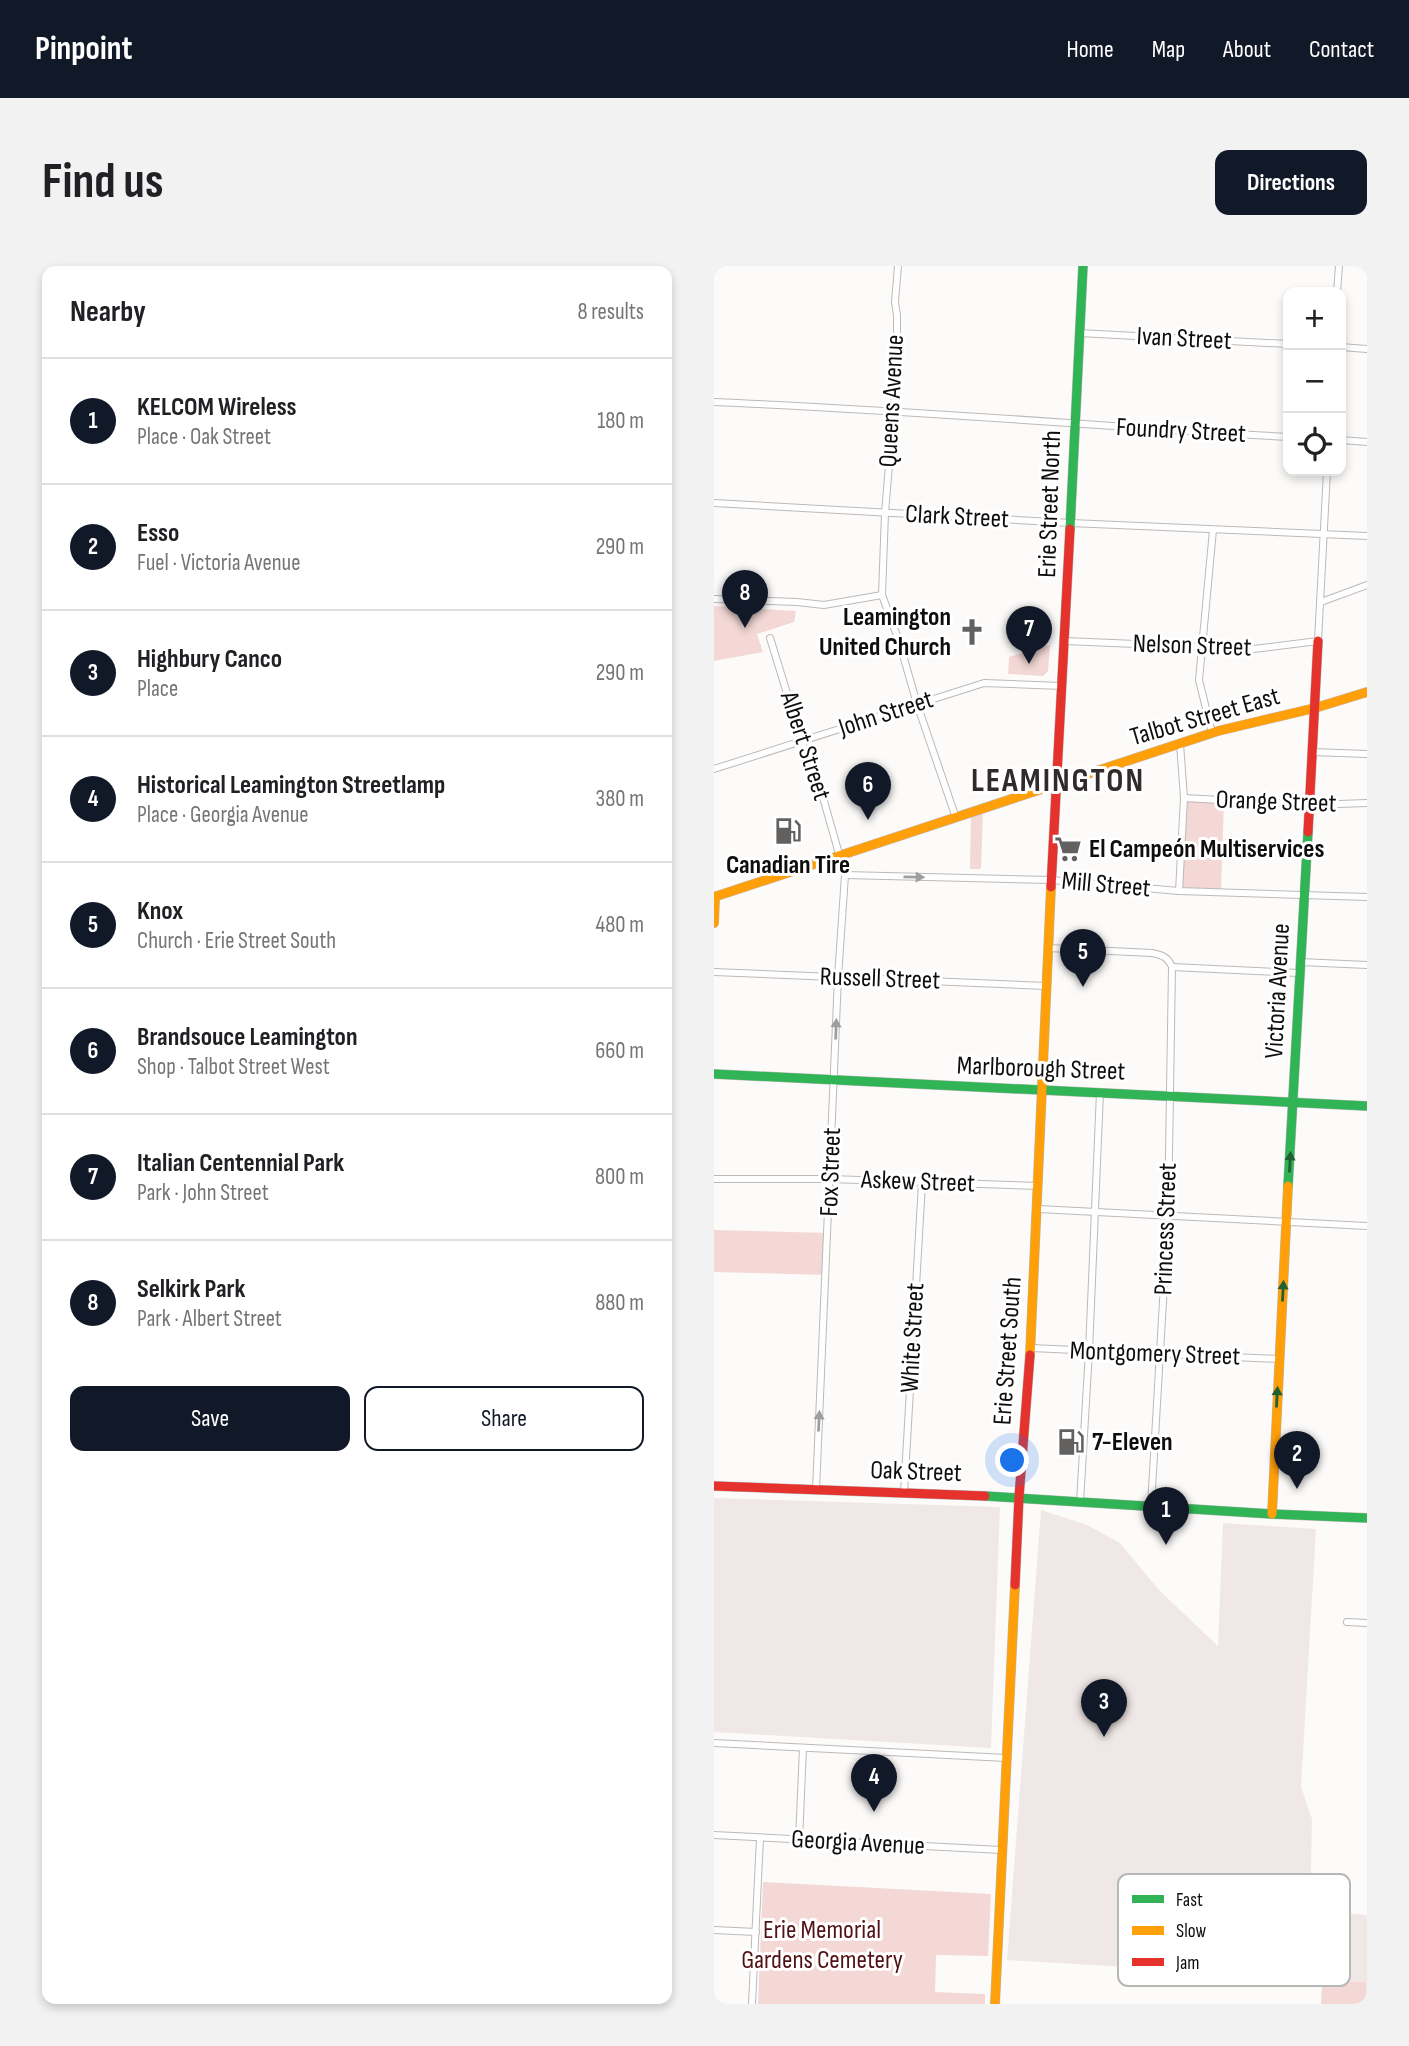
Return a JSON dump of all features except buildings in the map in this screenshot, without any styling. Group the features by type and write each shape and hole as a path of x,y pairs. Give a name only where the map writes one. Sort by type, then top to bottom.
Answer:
{"main road":[{"name":"Erie Street North","path":"1055,785 1065,642 1083,266"},
{"name":"Victoria Avenue","path":"1272,1514 1318,641"},
{"name":"Talbot Street East","path":"714,897 1212,733 1315,708 1367,692"},
{"name":"Erie Street South","path":"995,2004 1019,1497 1031,1348 1038,1209 1055,785"},
{"path":"714,897 714,923"},
{"name":"Marlborough Street","path":"714,1074 1367,1106"},
{"name":"Oak Street","path":"714,1486 1019,1497 1367,1518"}],"street":[{"name":"Queens Avenue","path":"898,266 895,303 897,369 885,513 882,595 956,817"},
{"path":"1337,287 1339,266"},
{"name":"Ivan Street","path":"1079,333 1283,344"},
{"path":"1346,347 1367,349"},
{"name":"Foundry Street","path":"714,402 1283,437"},
{"path":"1346,440 1367,442"},
{"name":"Victoria Avenue","path":"1318,641 1327,476"},
{"name":"Clark Street","path":"714,503 1367,536"},
{"path":"1212,733 1199,680 1213,530"},
{"path":"1321,602 1367,585"},
{"path":"714,598 824,605 882,595"},
{"name":"Albert Street","path":"770,638 840,856"},
{"name":"Nelson Street","path":"1065,642 1254,649 1318,641"},
{"name":"John Street","path":"714,769 984,683 1062,686"},
{"path":"1179,891 1184,798 1180,744"},
{"path":"1312,752 1367,754"},
{"name":"Orange Street","path":"1184,798 1311,805 1367,803"},
{"name":"Fox Street","path":"816,1490 838,977 845,875 840,856"},
{"name":"Mill Street","path":"845,875 1051,880 1179,891 1367,897"},
{"path":"1048,948 1124,951 1164,956 1172,967 1299,973"},
{"path":"1300,962 1367,965"},
{"name":"Princess Street","path":"1151,1506 1168,1216 1172,967"},
{"name":"Russell Street","path":"714,972 1046,986"},
{"path":"1080,1502 1100,1093"},
{"name":"Askew Street","path":"714,1179 830,1179 1038,1186"},
{"name":"White Street","path":"904,1493 922,1183"},
{"path":"1038,1209 1367,1226"},
{"name":"Montgomery Street","path":"1031,1348 1279,1359"},
{"path":"1347,1622 1367,1623"},
{"path":"714,1743 1006,1758"},
{"path":"799,1840 803,1748"},
{"name":"Georgia Avenue","path":"714,1835 1001,1850"},
{"path":"752,2004 760,1838"},
{"path":"714,1930 756,1932"}],"shaded area":[{"path":"714,1498 1000,1507 991,1748 714,1732"},
{"path":"1041,1510 1087,1525 1120,1543 1159,1590 1218,1646 1223,1523 1316,1529 1301,1787 1312,1819 1311,1874 1118,1874 1118,1967 1007,1960"},
{"path":"1350,1913 1367,1915 1367,2002 1366,1982 1350,1981"}],"green space":[{"path":"714,606 796,611 794,622 757,634 763,652 714,661"},
{"path":"1050,645 1048,671 1043,676 1008,674 1009,657"},
{"path":"1184,798 1224,800 1221,892 1179,891"},
{"path":"983,809 981,869 970,869 971,812"},
{"path":"714,1230 828,1233 826,1275 714,1272"},
{"name":"Erie Memorial Gardens Cemetery","path":"763,1882 991,1894 988,1956 936,1955 935,1992 985,1994 985,2004 758,2004"},
{"path":"1350,1981 1366,1982 1367,2004 1321,2004 1322,1986 1350,1986"}],"traffic: fast":[{"path":"1070,529 1083,266"},
{"path":"1288,1186 1308,832"},
{"path":"714,1074 1367,1106"},
{"path":"985,1496 1367,1518"}],"traffic: slow":[{"path":"714,897 1218,731 1315,708 1367,692"},
{"path":"1030,1355 1051,887"},
{"path":"714,923 715,897"},
{"path":"1272,1514 1288,1186"},
{"path":"995,2004 1015,1585"}],"traffic: jam":[{"path":"1051,887 1070,529"},
{"path":"1308,832 1318,641"},
{"path":"1015,1585 1030,1355"},
{"path":"714,1486 985,1496"}],"place":[{"name":"Selkirk Park","path":"745,628"},
{"name":"Leamington United Church","path":"972,632"},
{"name":"Italian Centennial Park","path":"1029,664"},
{"name":"Brandsouce Leamington","path":"868,820"},
{"name":"Canadian Tire","path":"788,831"},
{"name":"El Campeón Multiservices","path":"1068,849"},
{"name":"Knox","path":"1083,987"},
{"name":"7-Eleven","path":"1071,1442"},
{"name":"Esso","path":"1297,1489"},
{"name":"KELCOM Wireless","path":"1166,1545"},
{"name":"Highbury Canco","path":"1104,1737"},
{"name":"Historical Leamington Streetlamp","path":"874,1812"}],"district":[{"name":"LEAMINGTON","path":"1058,781"}]}
